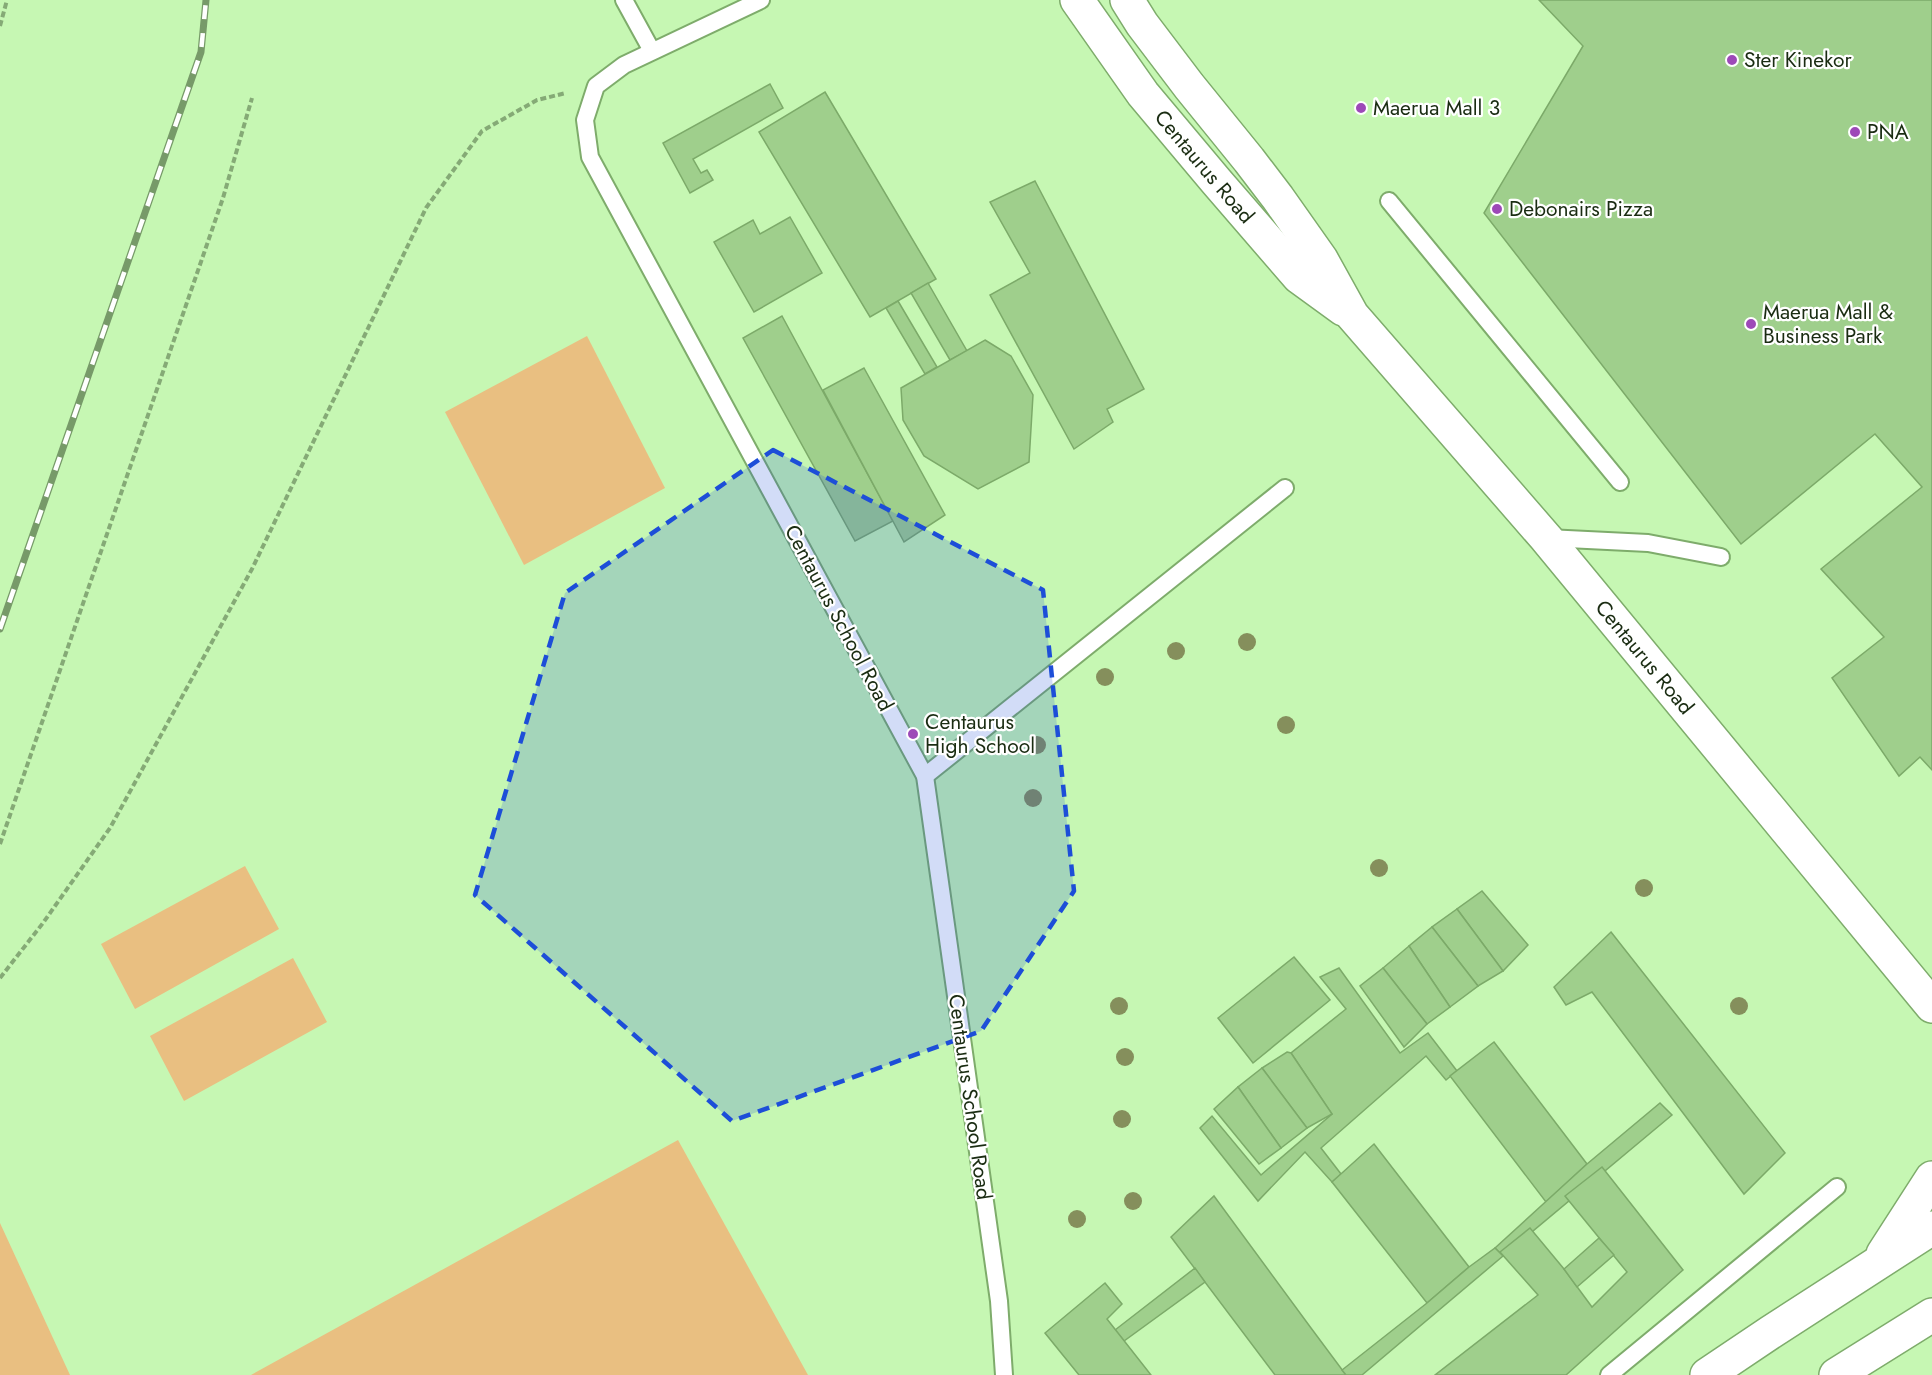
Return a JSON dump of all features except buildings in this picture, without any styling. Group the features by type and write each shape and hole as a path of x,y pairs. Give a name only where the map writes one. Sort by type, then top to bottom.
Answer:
{"street":[{"name":"Centaurus Road","path":"1077,0 1143,94 1216,182 1299,277 1352,315"},
{"name":"Centaurus Road","path":"1127,0 1169,60 1278,198 1321,259 1352,315 1546,538 1932,1006"},
{"path":"1877,1263 1932,1178"},
{"path":"1707,1375 1932,1228"},
{"path":"1836,1375 1932,1315"}],"lane":[{"path":"624,0 652,51"},
{"path":"596,86 624,65 761,0"},
{"name":"Centaurus School Road","path":"596,86 585,120 590,157 925,776 999,1301 1004,1375"},
{"path":"1389,201 1620,482"},
{"path":"925,776 1285,488"},
{"path":"1546,538 1648,543 1722,557"},
{"path":"1609,1375 1837,1187"}],"path":[{"path":"0,26 7,0"},
{"path":"0,978 110,828 150,756 252,570 426,208 482,131 537,100 596,86"},
{"path":"0,844 220,209 252,98"}],"highlighted area":[{"path":"773,450 1043,590 1074,891 981,1031 732,1121 475,895 565,593"}],"shaded area":[{"path":"587,336 665,488 524,565 445,412"},
{"path":"245,866 279,929 135,1009 101,944"},
{"path":"293,958 327,1022 184,1101 150,1036"},
{"path":"678,1140 808,1375 251,1375"},
{"path":"0,1223 70,1375 0,1375"}],"railway":[{"path":"0,629 201,52 206,0"}],"place":[{"name":"Ster Kinekor","path":"1732,60"},
{"name":"Maerua Mall 3","path":"1361,108"},
{"name":"PNA","path":"1855,132"},
{"name":"Debonairs Pizza","path":"1497,209"},
{"name":"Maerua Mall & Business Park","path":"1751,324"},
{"name":"Centaurus High School","path":"913,734"}]}
